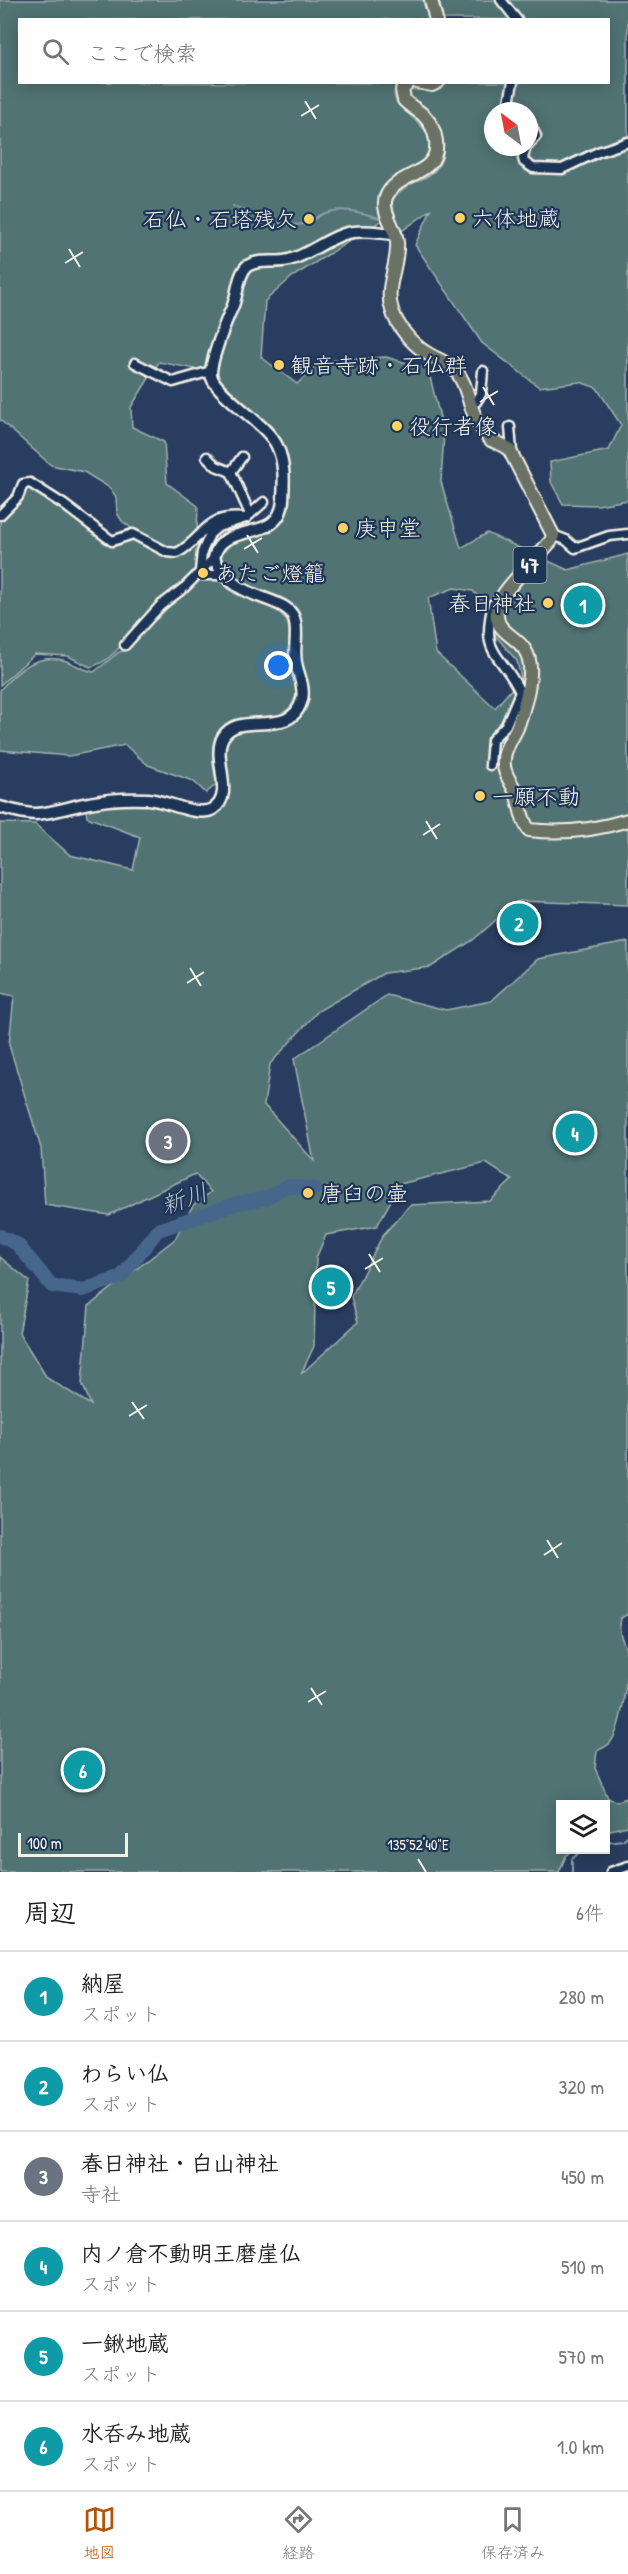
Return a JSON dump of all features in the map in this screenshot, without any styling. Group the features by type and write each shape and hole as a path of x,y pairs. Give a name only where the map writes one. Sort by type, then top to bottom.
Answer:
{"main road":[{"path":"431,0 436,18"},
{"name":"47","path":"407,84 402,90 404,100 426,118 434,131 436,147 434,158 427,168 394,186 385,198 386,210 396,234 398,251 389,295 391,309 397,323 409,338 425,352 456,371 462,381 469,404 489,439 506,446 512,453 553,535 551,541 499,601 496,614 499,624 506,633 525,647 530,658 530,676 524,708 505,751 504,768 516,792 522,821 529,830 576,831 628,820"},
{"path":"0,807 39,814 92,802 136,798 152,799 199,811 212,810 223,796 218,756 223,736 235,726 268,724 288,718 302,699 294,650 296,627 289,610 245,592 224,575 214,558 216,548 226,538 276,521 282,512 284,471 278,446 270,433 216,387 211,372 225,323 237,297 241,275 247,266 266,260 292,259 344,234 358,232 396,234"}],"street":[{"path":"501,0 514,18"},
{"path":"509,102 513,84"},
{"path":"524,156 528,165 540,169 562,169 598,152 628,142"},
{"path":"135,363 173,382 211,372"},
{"path":"469,404 476,402 481,394 483,371"},
{"path":"510,427 512,453"},
{"path":"207,457 216,466 231,472 248,516"},
{"path":"231,472 242,457"},
{"path":"0,515 18,497 23,484 30,483 63,504 112,541 133,534 167,552 177,553 215,519 248,516"},
{"path":"200,571 202,552 210,534 218,527 248,516 264,502"},
{"path":"553,535 566,540 575,548 609,536 628,534"},
{"path":"125,645 144,622 185,588 214,558"},
{"path":"200,571 203,574 224,575"},
{"path":"490,765 492,740 506,725 520,692 510,673 490,647 489,622 493,604 499,601"},
{"path":"611,1872 628,1866"}],"green space":[{"path":"0,0 423,0 428,18 18,18 18,84 397,84 394,93 396,101 424,129 429,149 421,161 391,181 378,196 382,213 381,221 370,228 291,255 248,260 206,371 159,362 131,407 132,427 164,442 167,483 198,506 197,531 180,548 171,550 146,539 122,521 117,513 116,497 110,488 84,472 51,465 0,420"},
{"path":"439,0 628,0 628,500 597,505 563,504 551,482 550,462 609,450 621,425 597,388 580,382 539,387 482,343 415,245 431,210 399,233 392,202 403,189 436,169 443,153 442,135 435,119 426,108 411,97 410,90 439,89 446,84 610,84 610,18 443,18"},
{"path":"356,237 292,277 265,301 261,357 297,384 321,361 386,357 428,369 444,433 441,482 461,548 487,533 568,570 628,554 628,905 518,901 473,940 431,967 384,973 318,1011 270,1064 264,1105 314,1161 294,1059 387,995 446,1010 491,1001 538,959 628,942 628,1614 621,1618 620,1630 626,1649 627,1663 624,1701 618,1726 609,1744 597,1751 595,1768 608,1798 617,1802 628,1797 628,1826 610,1830 610,1800 556,1800 556,1854 568,1854 559,1872 0,1872 0,1257 29,1281 19,1333 47,1378 91,1405 82,1383 89,1306 175,1239 193,1205 211,1192 195,1174 109,1215 45,1205 41,1148 9,1045 14,996 0,993 0,823 35,824 70,855 133,870 140,837 87,817 86,809 143,803 192,815 211,814 219,810 228,794 224,753 228,738 240,730 279,725 299,714 299,617 297,612 284,600 239,582 223,567 220,556 222,550 228,545 270,528 285,516 288,508 287,460 283,446 273,429 223,385 217,378 216,372 224,342 251,270 292,264","holes":["454,588 473,591 485,605 494,634 517,661 521,678 495,708 436,653 428,598","486,1163 512,1180 490,1201 410,1205 383,1235 351,1297 358,1322 301,1374 314,1346 316,1258 326,1235 377,1226 400,1184"]},
{"path":"27,486 37,490 113,545 132,538 172,556 214,526 198,569 176,592 137,622 137,626 122,645 104,661 90,667 68,656 35,654 0,685 0,517"},
{"path":"197,577 217,577 234,593 266,605 283,616 289,631 289,654 297,687 296,696 288,710 274,716 242,720 227,725 216,734 212,753 217,784 206,793 193,781 148,765 125,745 69,756 0,750 0,690 13,676 36,661 53,658 94,672 119,652 124,651 154,615 157,619"}],"waterway":[{"path":"233,206 259,217 290,225 308,223 328,212 343,210 383,219"},
{"name":"新川","path":"0,1236 17,1244 52,1286 83,1290 121,1277 158,1230 238,1203 266,1198 287,1186 315,1189"},
{"path":"610,1842 623,1840 628,1835"},
{"path":"572,1872 572,1859 578,1854"}],"place":[{"name":"六体地蔵","path":"460,218"},
{"name":"石仏・石塔残欠","path":"309,219"},
{"name":"観音寺跡・石仏群","path":"279,365"},
{"name":"役行者像","path":"397,426"},
{"name":"庚申堂","path":"343,528"},
{"name":"あたご燈籠","path":"203,573"},
{"name":"春日神社","path":"548,603"},
{"name":"納屋","path":"583,605"},
{"name":"一願不動","path":"480,796"},
{"name":"わらい仏","path":"519,923"},
{"name":"内ノ倉不動明王磨崖仏","path":"575,1133"},
{"name":"春日神社・白山神社","path":"168,1141"},
{"name":"唐臼の壷","path":"308,1193"},
{"name":"一鍬地蔵","path":"331,1287"},
{"name":"水呑み地蔵","path":"83,1770"}]}
